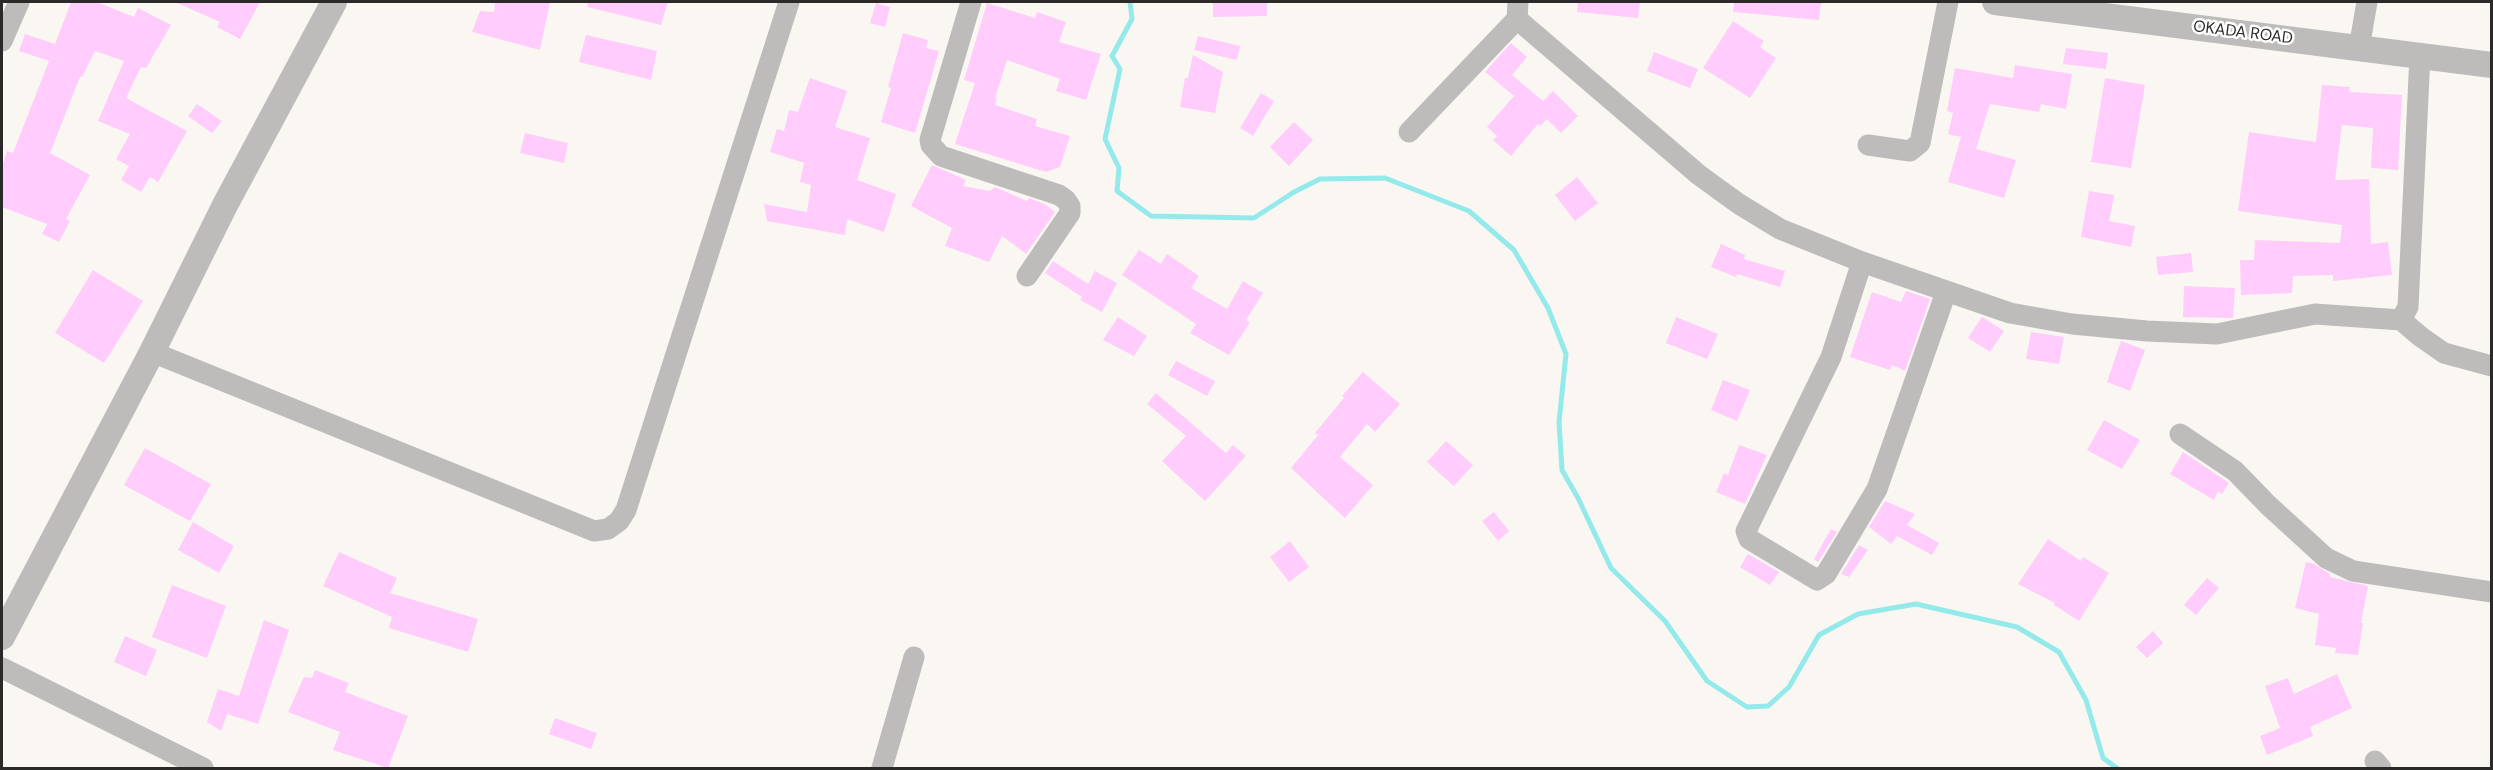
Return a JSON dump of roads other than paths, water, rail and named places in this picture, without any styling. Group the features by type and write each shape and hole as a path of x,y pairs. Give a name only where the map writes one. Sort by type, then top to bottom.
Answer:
{"street":[{"path":"2,40 19,2"},
{"path":"2,637 152,352 225,205 334,2"},
{"path":"152,352 594,531 608,529 620,521 626,510 789,2"},
{"path":"971,2 930,140 931,145 941,156 1059,195 1066,200 1070,206 1070,213 1027,276"},
{"path":"1868,145 1911,151 1920,143 1948,2"},
{"name":"OKADA ROAD","path":"1995,2 2114,9 2359,48 2492,64"},
{"path":"2359,48 2367,2"},
{"path":"1409,132 1517,10 1699,175 1739,204 1780,229 1862,262 2010,313 2072,324 2147,331 2217,334 2321,314 2401,320 2444,352 2492,366"},
{"path":"2401,320 2408,307 2420,55"},
{"path":"1862,262 1831,357 1746,531 1749,539 1817,580 1826,574 1877,489 1946,292"},
{"path":"2180,434 2235,471 2326,558 2353,571 2492,592"},
{"path":"882,768 914,657"},
{"path":"2,668 203,768"}],"waterway":[{"path":"1130,2 1132,19 1112,56 1120,69 1105,139 1119,168 1117,191 1151,216 1254,218 1294,192 1320,179 1385,178 1469,211 1514,250 1548,308 1566,354 1559,422 1562,470 1611,568 1665,621 1707,681 1747,707 1768,706 1789,687 1819,635 1858,614 1916,604 2017,627 2059,652 2086,700 2103,758 2117,768"}]}
